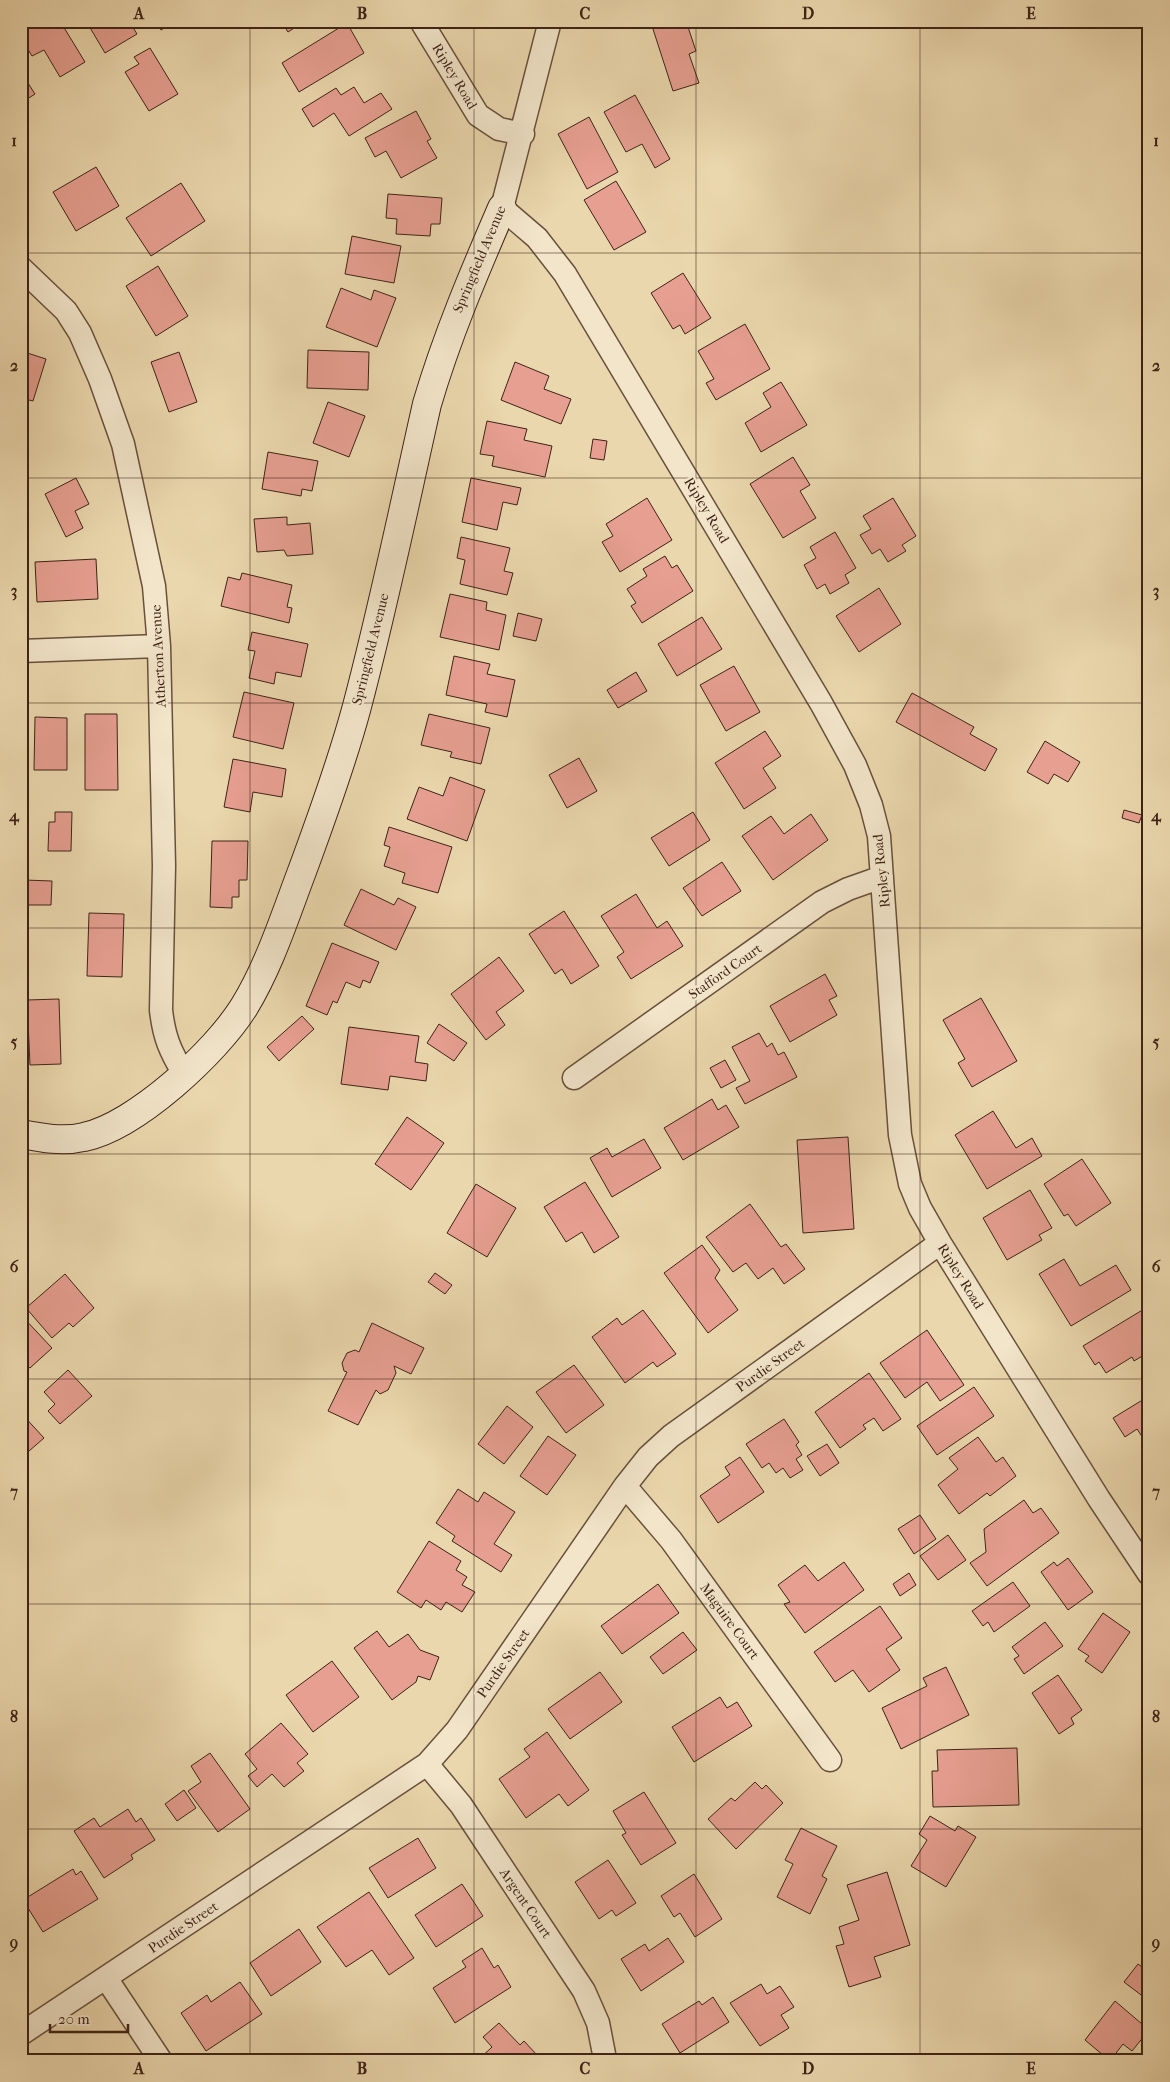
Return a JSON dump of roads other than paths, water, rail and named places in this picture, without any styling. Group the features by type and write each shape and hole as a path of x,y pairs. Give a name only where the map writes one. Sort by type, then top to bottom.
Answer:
{"street":[{"name":"Ripley Road","path":"422,21 478,114 499,129 523,134"},
{"name":"Springfield Avenue","path":"21,1134 65,1140 98,1134 140,1110 184,1074 222,1037 243,1009 261,978 315,836 355,712 427,404 439,361 456,315 502,208 523,134 550,21"},
{"name":"Ripley Road","path":"502,208 543,244 565,274 821,703 855,765 879,836 898,1111 904,1160 920,1208 1098,1499 1149,1574"},
{"name":"Atherton Avenue","path":"21,268 66,311 80,333 100,378 125,453 154,586 159,646 164,866 161,1010 164,1033 169,1049 184,1074"},
{"path":"21,651 159,646"},
{"name":"Stafford Court","path":"574,1078 822,902 848,889 882,876"},
{"name":"Purdie Street","path":"21,2034 427,1764 457,1730 625,1486 648,1457 671,1436 940,1242"},
{"name":"Maguire Court","path":"625,1486 671,1540 830,1760"},
{"name":"Argent Court","path":"427,1764 461,1805 584,1991 598,2023 604,2054"},
{"path":"106,1978 161,2061"}]}
